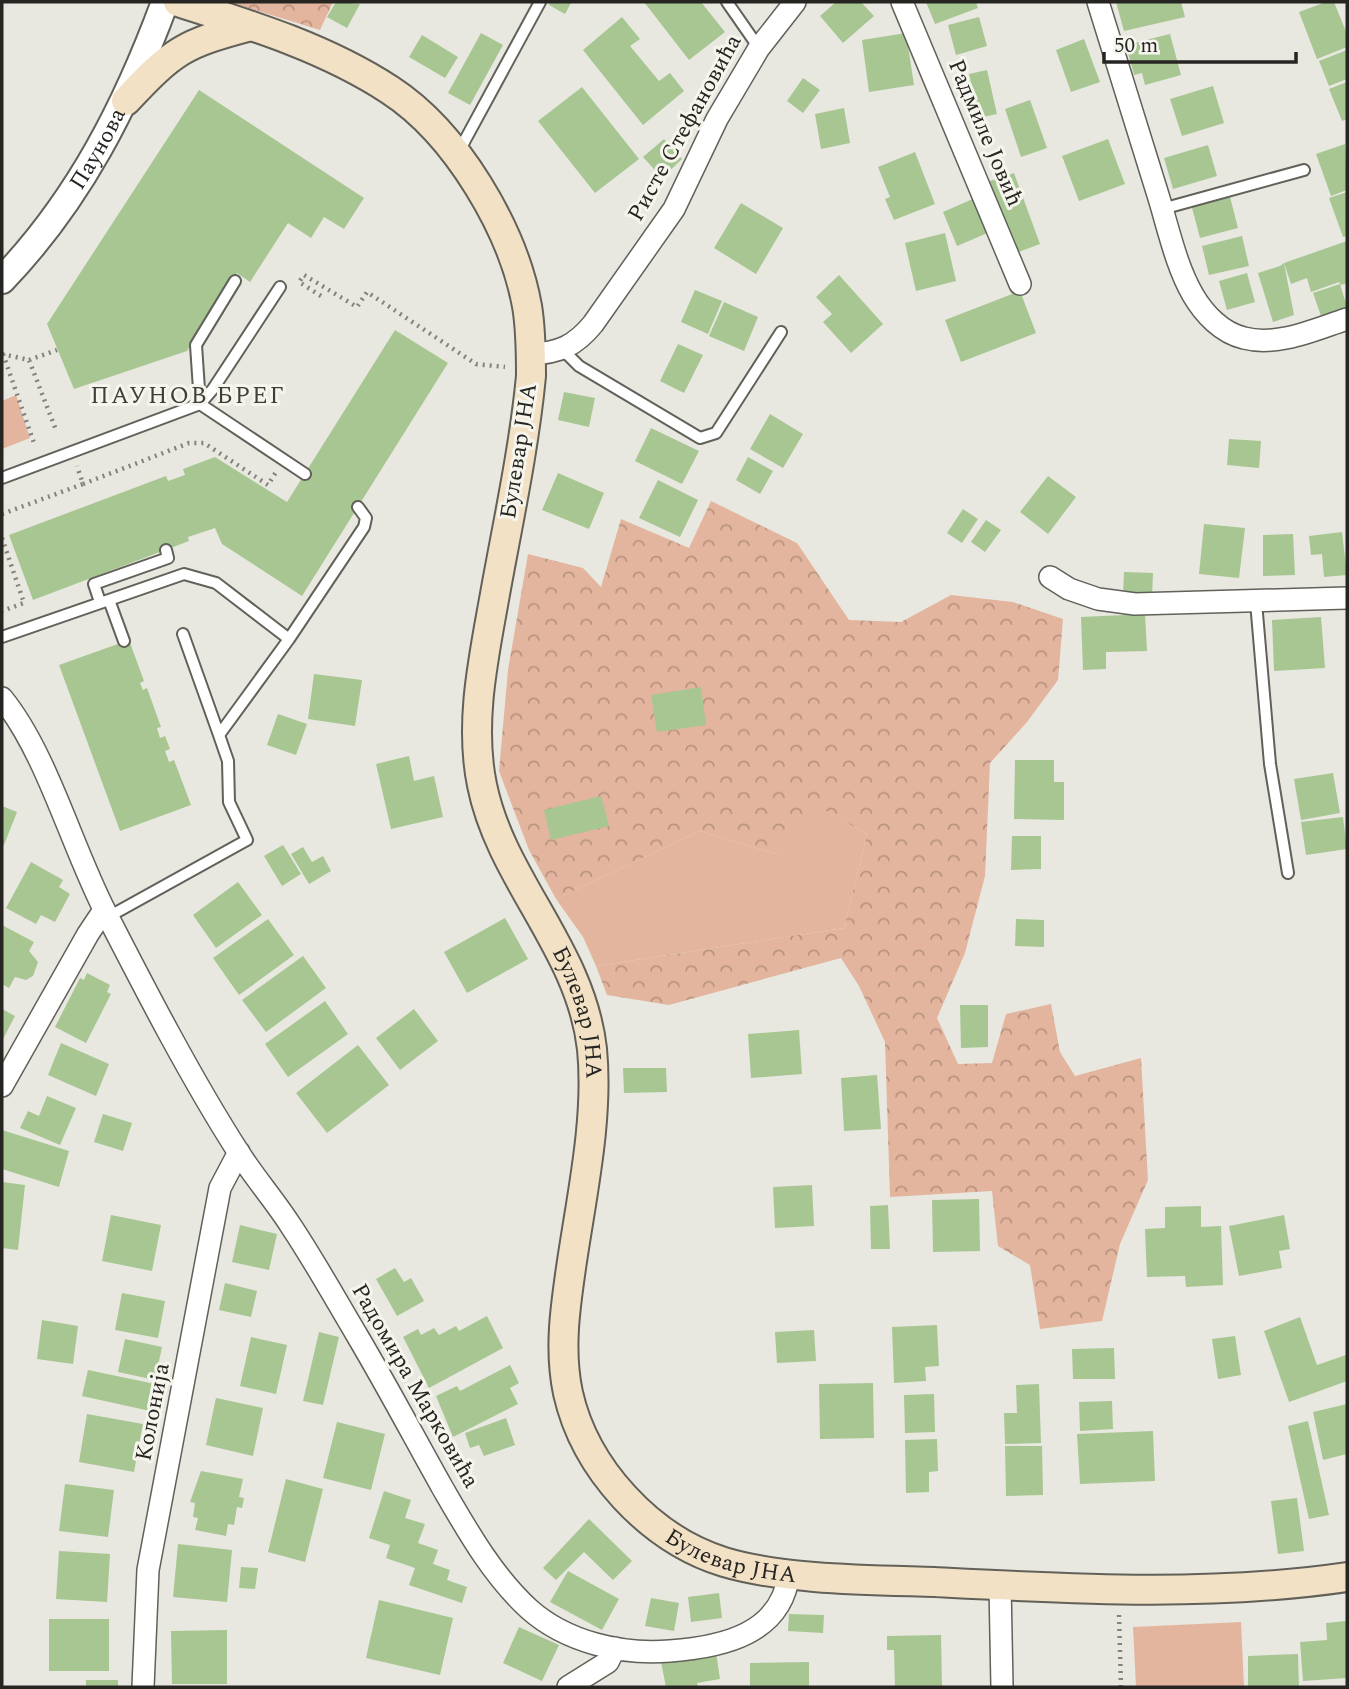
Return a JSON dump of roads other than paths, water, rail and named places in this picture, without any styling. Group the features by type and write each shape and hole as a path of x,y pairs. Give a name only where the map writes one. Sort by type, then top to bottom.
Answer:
{"main road":[{"name":"Булевар ЈНА","path":"178,2 251,26 345,64 393,92 438,130 486,198 521,283 527,305 520,361 528,400 486,645 477,729 479,767 489,817 502,848 555,937 572,975 590,1030 593,1084 563,1346 568,1393 583,1436 601,1469 626,1500 682,1542 724,1562 789,1573 1118,1591 1251,1588 1347,1577"},
{"path":"126,101 159,65 180,49 197,40 251,26"}],"street":[{"name":"Паунова","path":"2,280 44,233 73,192 126,101 165,2"},
{"name":"Ристе Стефановића","path":"563,350 580,340 593,324 674,209 717,119 759,48 794,2"},
{"name":"Радмиле Јовић","path":"902,2 1020,284"},
{"path":"1098,2 1162,209 1192,293 1221,328 1242,338 1270,341 1347,319"},
{"path":"520,361 563,350"},
{"path":"1051,577 1069,589 1098,599 1135,604 1347,598"},
{"name":"Радомира Марковића","path":"4,706 29,742 106,914 239,1152 291,1225 476,1546 513,1594 563,1633 615,1648 655,1652 687,1650 740,1638 778,1609 787,1592 789,1573"},
{"path":"2,1086 88,934 106,914"},
{"name":"Колонија","path":"143,1687 148,1570 220,1188 239,1152"},
{"path":"1000,1586 1002,1687"},
{"path":"568,1687 608,1662 615,1648"}],"lane":[{"path":"457,155 540,2"},
{"path":"727,2 759,48"},
{"path":"1162,209 1304,170"},
{"path":"200,404 196,345 235,281"},
{"path":"2,478 200,404 213,389 280,287"},
{"path":"563,350 579,366 700,438 716,433 780,332"},
{"path":"200,404 305,474"},
{"path":"219,735 289,639 364,527 366,517 358,507"},
{"path":"124,641 94,584 168,558 166,550"},
{"path":"2,637 184,573 216,583 289,639"},
{"path":"1256,602 1270,764 1288,873"},
{"path":"106,914 251,838 229,802 228,761 183,634"}],"district":[{"name":"ПАУНОВ БРЕГ","path":"188,396"}]}
